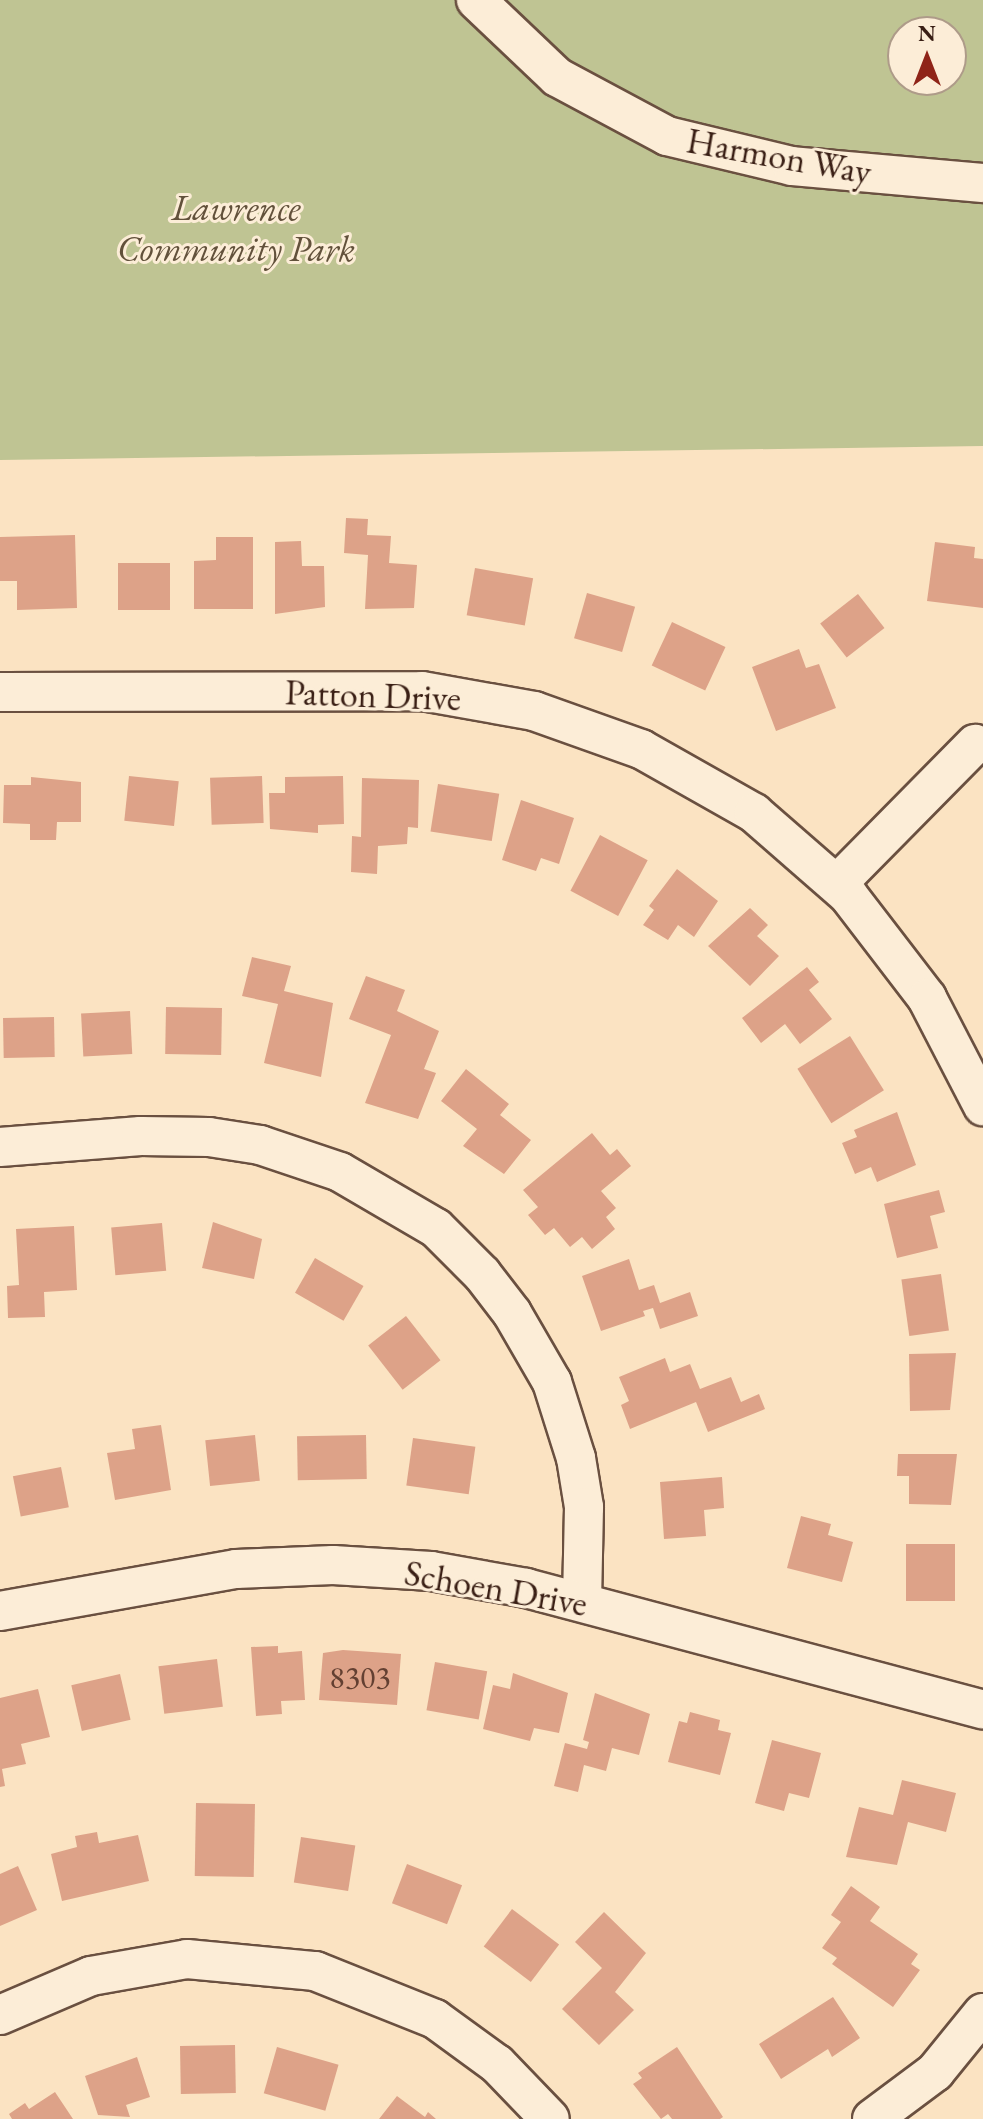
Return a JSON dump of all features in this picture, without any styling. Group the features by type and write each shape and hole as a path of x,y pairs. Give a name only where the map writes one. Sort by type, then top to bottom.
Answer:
{"street":[{"name":"Harmon Way","path":"476,0 557,77 667,136 792,166 983,183"},
{"name":"Patton Drive","path":"0,692 422,691 486,700 580,724 670,762 780,831 837,884 927,998 983,1106"},
{"path":"837,884 975,744"},
{"path":"0,1147 141,1136 209,1137 260,1145 340,1172 436,1228 512,1313 552,1382 576,1458 584,1507 582,1602"},
{"name":"Schoen Drive","path":"0,1611 236,1569 333,1565 431,1571 582,1602 983,1710"},
{"path":"0,2015 91,1976 187,1959 315,1971 435,2019 497,2064 550,2119"},
{"path":"872,2119 935,2072 983,2013"}],"green space":[{"name":"Lawrence Community Park","path":"0,0 983,0 983,446 0,460"}],"building":[{"path":"346,518 368,519 367,535 391,536 389,563 417,565 414,608 365,609 368,555 344,553"},
{"path":"75,535 77,608 17,610 17,581 0,581 0,537"},
{"path":"216,537 253,537 253,609 194,609 194,561 216,560"},
{"path":"301,541 302,566 324,566 325,607 275,614 275,542"},
{"path":"935,542 975,547 974,558 983,559 983,608 927,601"},
{"path":"118,563 170,563 170,610 118,610"},
{"path":"475,568 533,578 525,626 467,615"},
{"path":"587,593 635,607 622,652 574,638"},
{"path":"858,594 884,628 847,657 820,624"},
{"path":"672,622 725,647 705,690 652,666"},
{"path":"799,649 806,668 819,664 836,708 776,731 752,667"},
{"path":"129,776 179,781 174,826 124,821"},
{"path":"262,776 264,823 212,825 210,778"},
{"path":"343,776 344,824 318,825 318,833 270,829 269,793 285,793 285,777"},
{"path":"31,777 81,782 81,822 57,822 56,840 30,840 30,824 3,823 4,785 31,785"},
{"path":"362,778 419,780 418,828 408,827 407,844 378,846 377,874 351,872 352,836 361,837"},
{"path":"438,784 499,794 492,841 430,831"},
{"path":"521,800 574,818 559,864 541,858 536,871 502,860"},
{"path":"600,835 648,860 618,916 570,891"},
{"path":"677,869 718,901 694,937 678,925 668,940 643,925 654,910 649,906"},
{"path":"750,908 768,925 757,936 779,956 750,986 708,946"},
{"path":"252,957 291,966 284,991 333,1003 321,1077 264,1063 278,1004 242,996"},
{"path":"807,967 819,982 809,990 832,1019 800,1044 785,1024 761,1043 742,1018"},
{"path":"366,976 405,990 397,1011 439,1031 424,1069 436,1073 418,1119 365,1103 391,1035 349,1019"},
{"path":"166,1007 222,1008 221,1055 165,1054"},
{"path":"130,1011 132,1054 83,1057 81,1014"},
{"path":"54,1017 55,1057 4,1058 3,1018"},
{"path":"850,1036 884,1090 831,1123 797,1069"},
{"path":"466,1069 509,1104 500,1115 531,1140 504,1174 463,1146 477,1129 441,1101"},
{"path":"897,1112 916,1165 877,1182 871,1167 855,1174 842,1143 857,1137 854,1130"},
{"path":"592,1133 610,1155 617,1149 631,1166 601,1191 616,1208 606,1217 615,1229 592,1249 582,1237 570,1247 554,1228 545,1235 528,1215 538,1207 523,1190"},
{"path":"939,1190 945,1212 930,1216 938,1248 897,1258 884,1204"},
{"path":"213,1222 262,1239 254,1279 202,1268"},
{"path":"162,1223 166,1271 115,1275 111,1227"},
{"path":"74,1226 77,1290 44,1292 45,1317 8,1318 7,1286 19,1285 16,1229"},
{"path":"315,1258 363,1286 343,1321 295,1293"},
{"path":"629,1259 639,1290 654,1285 660,1303 690,1292 698,1316 660,1329 653,1308 643,1311 645,1316 601,1331 582,1276"},
{"path":"941,1274 949,1330 909,1336 901,1280"},
{"path":"406,1316 440,1360 403,1390 368,1346"},
{"path":"956,1353 950,1410 910,1411 909,1354"},
{"path":"665,1358 670,1372 690,1364 700,1389 731,1377 741,1402 759,1394 765,1409 708,1432 696,1402 630,1429 621,1405 629,1401 619,1377"},
{"path":"161,1425 171,1490 115,1500 107,1453 135,1449 132,1429"},
{"path":"255,1435 260,1481 210,1486 205,1440"},
{"path":"366,1435 367,1479 298,1480 297,1436"},
{"path":"413,1438 475,1447 469,1494 406,1486"},
{"path":"898,1454 957,1454 951,1505 909,1504 909,1476 897,1476"},
{"path":"61,1467 69,1507 21,1517 13,1476"},
{"path":"722,1477 724,1508 704,1510 706,1536 664,1539 660,1482"},
{"path":"801,1516 831,1524 828,1535 853,1542 842,1582 787,1568"},
{"path":"906,1544 955,1544 955,1601 906,1601"},
{"path":"278,1646 278,1653 302,1651 305,1700 281,1701 282,1714 256,1716 251,1647"},
{"path":"343,1650 401,1654 397,1705 319,1700 323,1653"},
{"path":"217,1659 223,1707 164,1714 158,1666"},
{"path":"435,1662 487,1671 479,1719 426,1710"},
{"path":"513,1673 568,1693 559,1733 534,1728 530,1741 483,1729 493,1685 510,1689"},
{"path":"120,1674 131,1720 82,1731 71,1685"},
{"path":"38,1689 50,1737 21,1744 26,1764 2,1769 5,1786 0,1787 0,1698"},
{"path":"595,1693 650,1714 639,1755 612,1748 606,1771 584,1765 578,1792 554,1786 565,1743 587,1749 589,1742 583,1740"},
{"path":"690,1712 720,1720 718,1730 731,1733 720,1775 668,1762 679,1721 687,1723"},
{"path":"772,1740 821,1753 809,1798 789,1793 784,1811 755,1803"},
{"path":"902,1780 956,1793 946,1832 908,1822 897,1865 846,1857 859,1807 893,1815"},
{"path":"196,1803 255,1804 254,1877 195,1876"},
{"path":"97,1832 99,1843 138,1835 149,1881 62,1901 51,1854 77,1847 75,1836"},
{"path":"301,1837 355,1846 348,1891 294,1882"},
{"path":"407,1864 462,1885 447,1924 392,1903"},
{"path":"18,1866 37,1910 0,1926 0,1874"},
{"path":"851,1886 880,1907 870,1921 918,1954 911,1964 920,1970 893,2007 832,1964 837,1958 822,1948 841,1922 831,1915"},
{"path":"512,1909 559,1945 531,1982 484,1947"},
{"path":"604,1912 646,1953 615,1992 634,2010 599,2045 562,2009 602,1968 575,1942"},
{"path":"833,1997 860,2038 832,2057 828,2049 781,2079 759,2044"},
{"path":"235,2045 236,2093 181,2094 180,2046"},
{"path":"277,2047 339,2065 325,2111 264,2093"},
{"path":"677,2047 723,2117 720,2119 672,2119 668,2114 661,2119 633,2084 642,2078 638,2073"},
{"path":"137,2057 150,2097 126,2105 130,2117 98,2115 85,2076"},
{"path":"55,2092 73,2119 12,2119 9,2114 25,2103 29,2109"},
{"path":"397,2096 425,2117 428,2112 436,2119 379,2119"}]}
